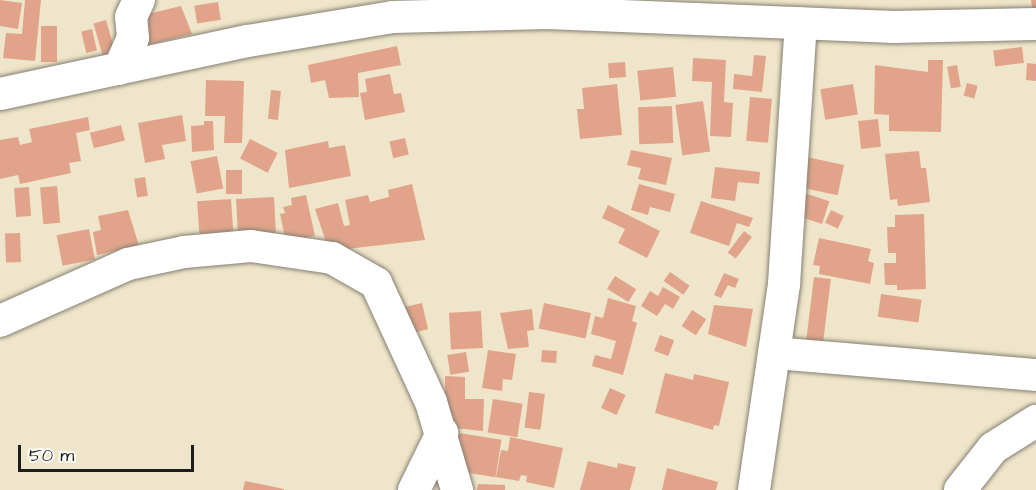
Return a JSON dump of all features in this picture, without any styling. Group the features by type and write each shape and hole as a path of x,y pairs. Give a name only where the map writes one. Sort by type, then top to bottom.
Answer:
{"street":[{"path":"119,69 133,38 131,17 139,0"},
{"path":"0,94 248,41 393,17 547,7 801,24 1036,24"},
{"path":"754,490 784,284 801,24"},
{"path":"0,321 128,264 184,252 252,246 332,258 376,283 442,433 457,490"},
{"path":"774,353 1036,375"},
{"path":"960,490 993,448 1036,421"},
{"path":"414,490 442,433"}],"building":[{"path":"0,0 22,3 18,29 0,26"},
{"path":"25,0 41,0 35,61 3,58 6,33 22,34"},
{"path":"1031,0 1036,0 1036,12 1033,13"},
{"path":"218,2 221,20 197,24 194,6"},
{"path":"181,6 192,34 147,45 144,15"},
{"path":"106,20 116,56 104,59 94,24"},
{"path":"41,26 57,26 57,62 41,62"},
{"path":"92,29 97,50 86,53 81,31"},
{"path":"397,46 401,65 358,73 359,97 329,98 325,80 311,83 308,65"},
{"path":"1022,47 1024,63 995,66 993,51"},
{"path":"754,55 766,56 762,92 733,89 734,74 752,76"},
{"path":"693,58 726,60 724,102 733,103 731,137 710,136 712,82 692,81"},
{"path":"928,60 943,60 941,132 889,131 889,115 874,114 875,65 928,72"},
{"path":"625,62 626,77 609,78 608,63"},
{"path":"1027,63 1036,64 1036,81 1026,80"},
{"path":"957,65 961,87 951,88 947,67"},
{"path":"673,67 676,97 640,101 637,71"},
{"path":"390,74 394,94 401,93 405,112 365,120 360,93 367,92 365,79"},
{"path":"206,80 244,81 242,143 224,143 225,116 205,116"},
{"path":"967,83 978,86 974,98 964,96"},
{"path":"617,84 622,135 580,139 577,109 584,109 582,88"},
{"path":"853,84 858,115 825,120 820,89"},
{"path":"271,90 281,91 278,120 268,119"},
{"path":"750,97 772,99 768,143 746,141"},
{"path":"703,101 710,152 682,155 675,105"},
{"path":"672,106 673,143 639,144 638,107"},
{"path":"182,115 186,141 162,145 165,159 145,163 138,123"},
{"path":"88,117 90,130 76,133 81,161 69,163 71,173 20,184 18,175 0,179 0,140 18,137 20,145 32,142 29,129"},
{"path":"878,119 881,147 861,149 858,121"},
{"path":"204,121 213,121 214,150 192,152 191,126 204,125"},
{"path":"121,125 125,141 94,148 90,133"},
{"path":"405,138 409,155 393,158 389,142"},
{"path":"250,139 278,153 268,173 240,159"},
{"path":"328,141 329,148 345,145 351,176 289,188 285,150"},
{"path":"631,150 672,158 666,185 638,179 641,168 627,165"},
{"path":"919,151 921,168 926,168 930,202 898,206 897,199 890,200 885,154"},
{"path":"217,156 223,188 197,194 190,161"},
{"path":"802,156 844,165 838,195 796,186"},
{"path":"715,167 760,172 759,184 738,182 735,201 711,198"},
{"path":"226,170 242,170 242,194 226,194"},
{"path":"145,177 148,196 137,197 134,179"},
{"path":"412,184 425,240 329,251 315,209 338,203 344,226 350,225 345,200 368,195 370,202 389,197 388,190"},
{"path":"639,184 675,194 670,212 650,207 648,215 631,210"},
{"path":"57,186 60,223 43,224 40,187"},
{"path":"29,187 31,216 16,217 14,188"},
{"path":"798,191 829,201 822,224 791,214"},
{"path":"306,195 315,236 286,242 280,214 285,213 283,207 292,205 291,198"},
{"path":"274,197 276,241 238,243 236,199"},
{"path":"231,199 234,242 200,244 197,201"},
{"path":"701,201 753,218 749,227 737,223 729,246 690,233"},
{"path":"608,205 660,231 647,258 618,243 625,229 602,218"},
{"path":"128,210 139,246 97,255 93,232 101,230 98,216"},
{"path":"831,210 844,216 838,229 825,223"},
{"path":"924,214 926,289 897,290 897,285 885,285 884,263 896,263 896,253 888,253 887,227 895,227 895,215"},
{"path":"89,229 95,259 63,266 57,235"},
{"path":"744,231 752,237 736,259 728,253"},
{"path":"20,233 21,262 6,263 5,234"},
{"path":"819,238 871,249 868,261 874,263 870,284 819,274 820,266 813,265"},
{"path":"670,272 690,286 683,295 664,281"},
{"path":"724,273 739,279 735,288 728,285 721,298 714,295"},
{"path":"615,276 636,289 628,302 607,289"},
{"path":"814,277 831,279 823,343 806,341"},
{"path":"663,287 680,297 673,309 665,304 657,316 641,306 650,291 658,296"},
{"path":"881,294 922,300 918,322 878,317"},
{"path":"608,298 636,306 632,321 637,323 623,375 592,366 595,355 611,359 616,341 591,334 595,316 603,318"},
{"path":"422,303 428,329 410,334 403,307"},
{"path":"544,303 591,313 586,338 539,328"},
{"path":"714,305 753,309 746,347 708,334"},
{"path":"532,309 534,330 527,331 529,347 508,349 500,313"},
{"path":"692,310 706,319 696,335 682,326"},
{"path":"481,311 483,348 451,350 449,313"},
{"path":"660,335 674,340 668,356 654,351"},
{"path":"488,350 516,354 512,380 503,379 502,391 482,388"},
{"path":"542,350 557,351 556,363 541,362"},
{"path":"466,352 469,372 450,375 447,355"},
{"path":"665,373 693,380 694,374 729,382 719,426 714,425 713,430 655,413"},
{"path":"445,376 465,377 465,399 484,399 483,431 445,427"},
{"path":"610,388 626,395 617,415 601,408"},
{"path":"529,392 545,394 540,430 525,428"},
{"path":"493,399 523,404 517,437 488,433"},
{"path":"459,433 501,440 496,477 453,471"},
{"path":"510,437 563,448 554,488 526,482 527,476 521,475 519,481 496,477 501,450 508,451"},
{"path":"588,461 617,468 618,463 636,467 630,490 580,490"},
{"path":"667,468 718,482 716,490 662,490"},
{"path":"245,481 284,489 284,490 243,490"},
{"path":"478,484 505,485 505,490 477,490"}]}
